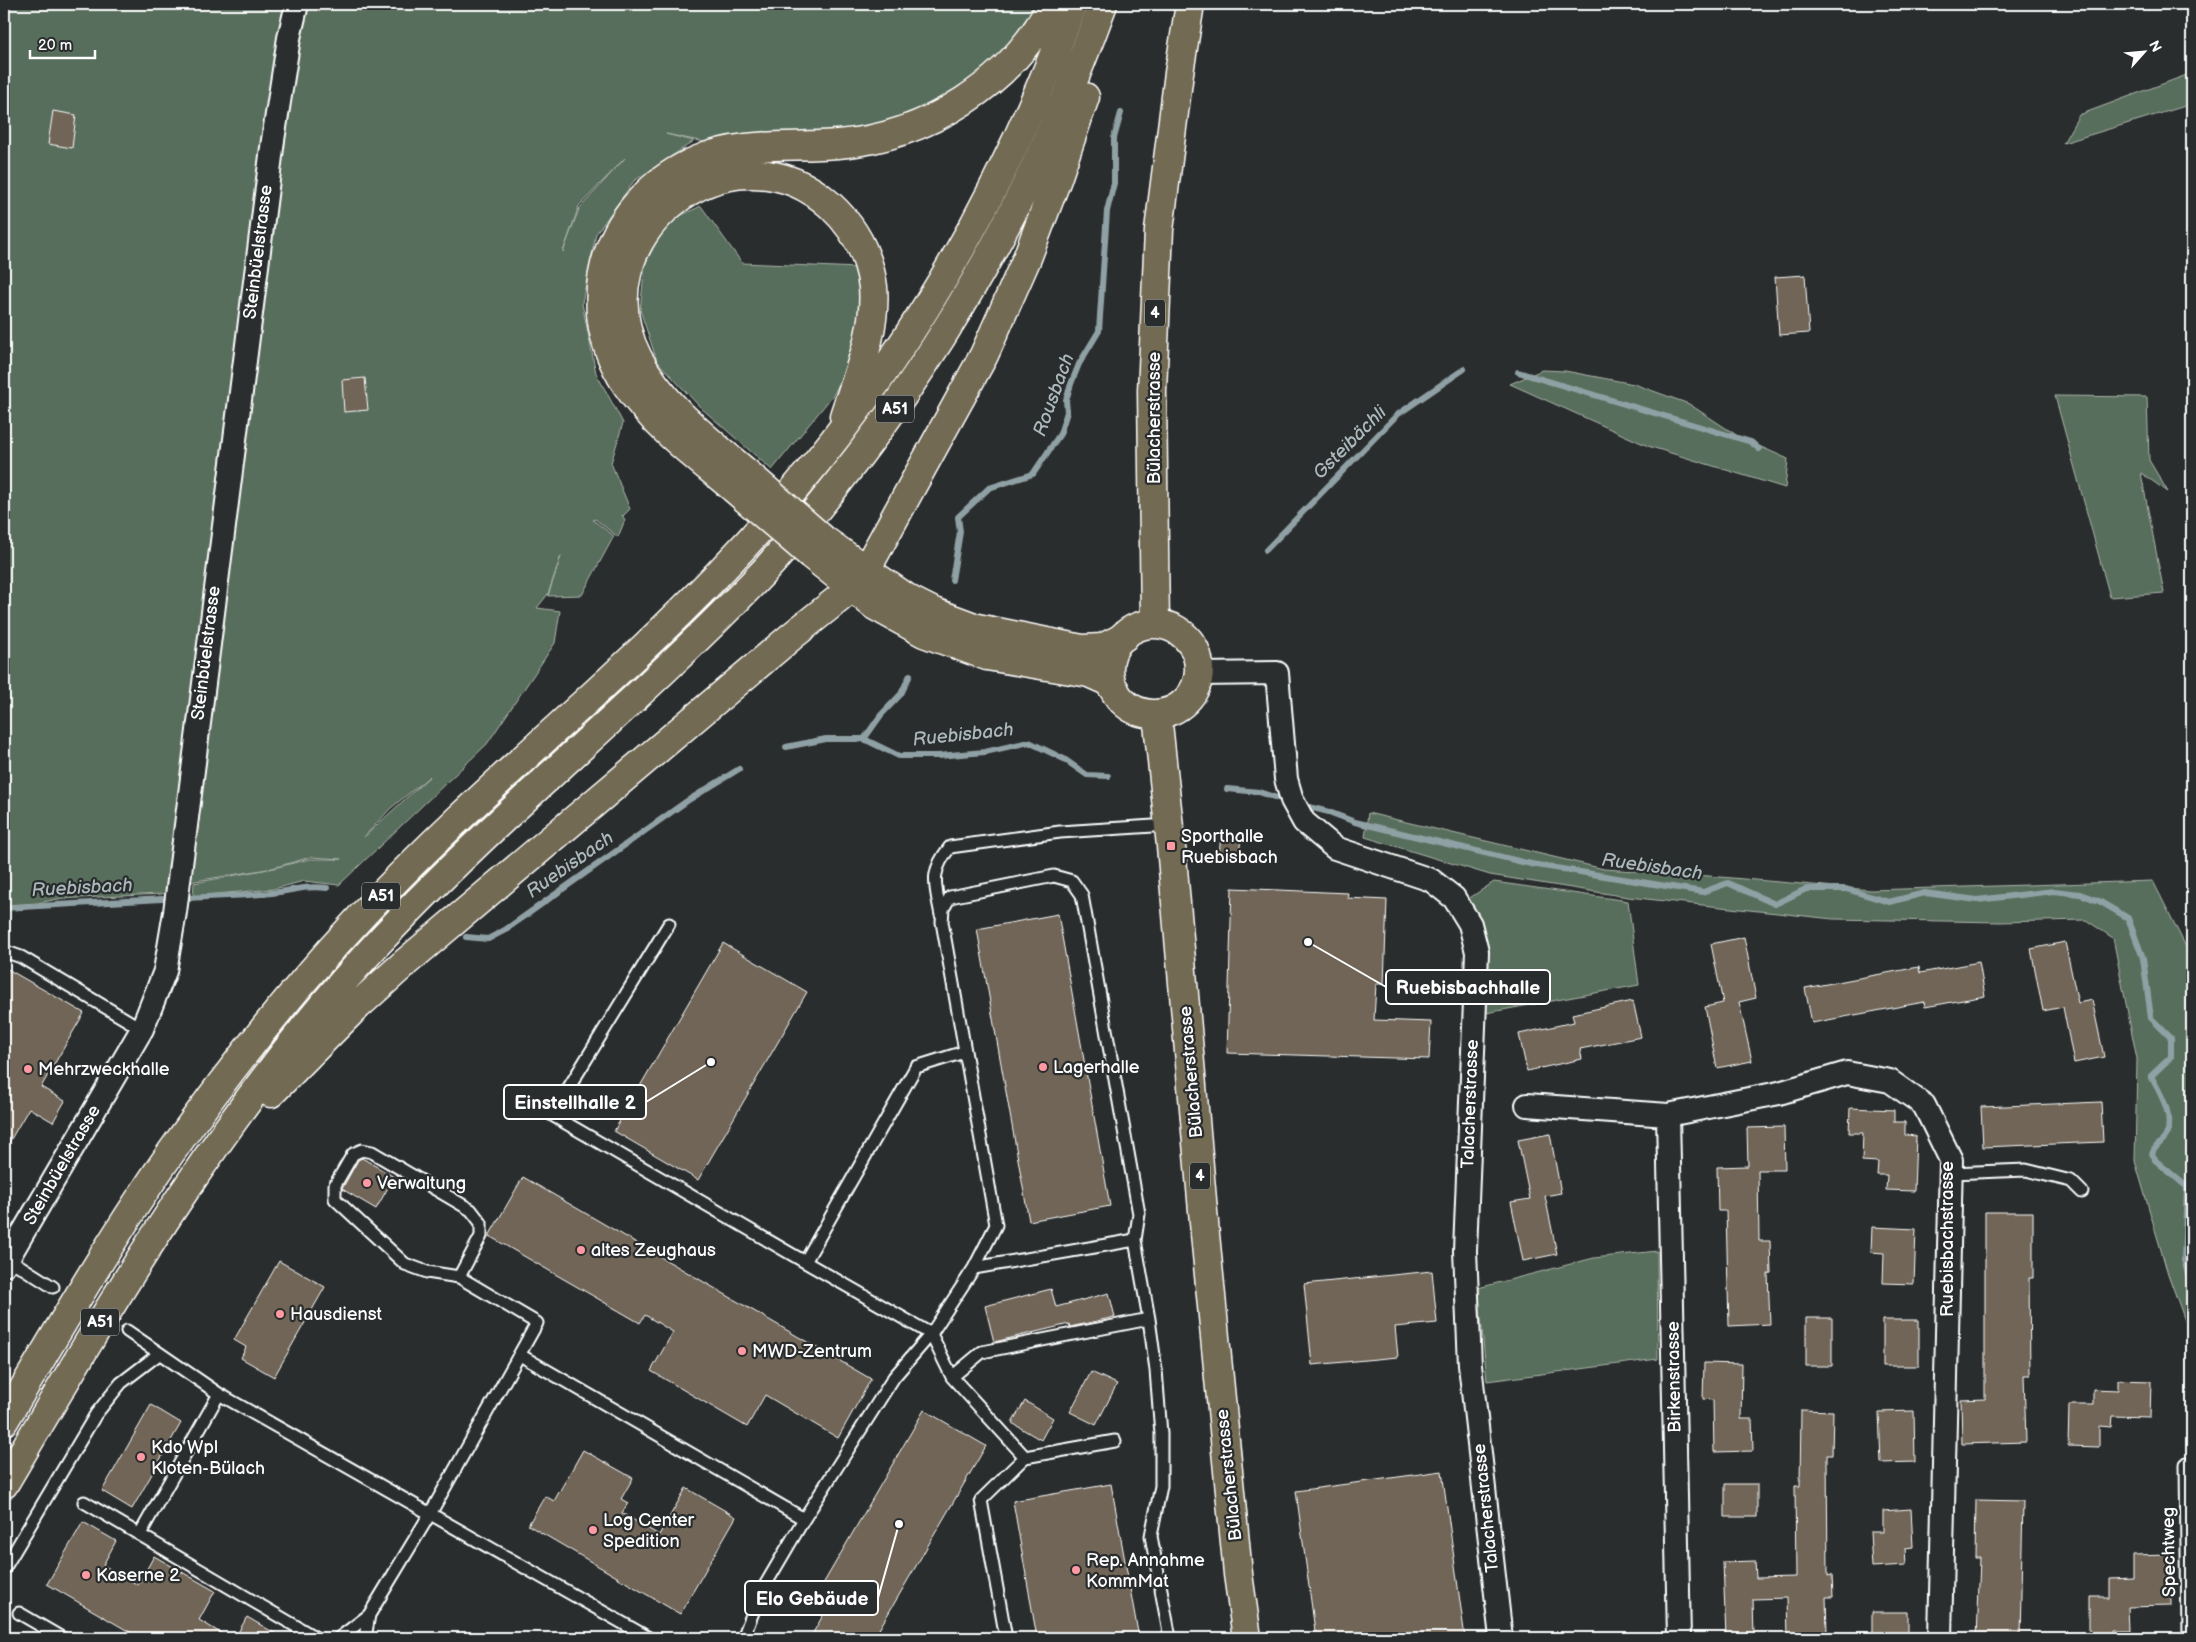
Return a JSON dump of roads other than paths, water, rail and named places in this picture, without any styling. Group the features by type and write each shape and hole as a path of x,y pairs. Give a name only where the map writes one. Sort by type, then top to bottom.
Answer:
{"main road":[{"path":"859,579 875,606 907,625 964,649 987,656 1089,673 1107,681 1122,701 1144,713 1157,714 1172,710 1185,702 1192,694 1199,674 1197,656 1188,639 1178,631 1167,626 1155,624 1133,630 1102,648 1082,649 977,628 934,612 859,579 817,547 740,480 648,414 624,382 603,330 600,293 607,256 622,222 642,196 668,175 699,159 717,153 753,148 839,144 860,141 895,133 931,119 964,101 1012,62 1036,32 1052,4"},
{"name":"A51","path":"4,1422 85,1286 168,1157 238,1062 307,977 356,922 438,837 648,643 718,575 803,480 838,436 909,336 968,237 1020,134 1073,4"},
{"name":"A51","path":"4,1484 132,1270 202,1163 299,1033 374,947 485,834 671,664 735,601 799,532 862,453 933,353 996,244 1049,138 1071,89 1103,4"},
{"path":"202,1163 354,1009 406,962 859,579 955,411 1005,310 1057,179 1113,4"},
{"name":"Bülacherstrasse","path":"1155,624 1152,391 1158,230 1190,4"},
{"path":"740,480 695,427 658,389 638,356 626,323 625,289 632,257 638,243 656,217 670,204 700,185 733,176 767,175 783,179 797,184 823,199 849,225 859,241 873,289 872,315 863,354 838,436"},
{"path":"1115,690 1110,667 1112,655 1124,636"},
{"name":"Bülacherstrasse","path":"1157,714 1169,825 1205,1234 1238,1574 1248,1638"}],"street":[{"name":"Steinbüelstrasse","path":"6,1261 142,1029 165,971 273,140 289,38 297,4"},
{"name":"Talacherstrasse","path":"1199,674 1277,673 1286,779 1292,800 1304,822 1335,848 1431,880 1454,898 1470,924 1477,952 1465,1252 1470,1365 1501,1638"},
{"name":"Ruebisbachstrasse","path":"1528,1104 1668,1115 1779,1093 1848,1073 1890,1081 1924,1105 1951,1160 1940,1638"},
{"name":"Birkenstrasse","path":"1668,1115 1679,1638"}],"lane":[{"path":"743,1638 760,1594 804,1519 894,1377 931,1334 974,1268 996,1225 934,880 938,862 950,847 1060,832 1169,825"},
{"path":"942,922 942,909 950,897 964,893 1054,876 1072,881 1082,894 1139,1214 1135,1240 1149,1319 1161,1434 1161,1486 1152,1536 1170,1638"},
{"path":"669,924 552,1115 931,1334 952,1377 1024,1457"},
{"path":"4,951 21,957 142,1029"},
{"path":"805,1262 916,1067 964,1052"},
{"path":"365,1638 369,1615 430,1514 537,1323 459,1277 426,1272 405,1264 335,1199 335,1185 353,1154 362,1150 372,1152 471,1210 481,1223 481,1236 459,1277"},
{"path":"1951,1173 2026,1170 2071,1181 2082,1192"},
{"path":"974,1268 1135,1240"},
{"path":"6,1261 53,1287"},
{"path":"952,1377 982,1352 1149,1319"},
{"path":"126,1331 219,1394 649,1638"},
{"path":"4,1569 96,1414 120,1384 159,1354"},
{"path":"520,1355 804,1519"},
{"path":"140,1534 219,1394"},
{"path":"1006,1638 981,1500 1024,1457 1115,1441"},
{"name":"Spechtweg","path":"2186,1464 2188,1638"},
{"path":"84,1502 316,1638"},
{"path":"19,1613 62,1638"},
{"path":"339,1638 369,1615"}],"waterway":[{"name":"Rousbach","path":"952,580 960,532 958,517 989,488 1033,474 1060,434 1067,412 1066,400 1071,384 1079,364 1099,331 1107,211 1114,183 1114,138 1121,113"},
{"name":"Gsteibächli","path":"1266,550 1397,415 1464,369"},
{"name":"Gsteibächli","path":"1518,372 1751,442 1759,449"},
{"name":"Rousbach","path":"864,739 881,715 901,694 910,675"},
{"name":"Ruebisbach","path":"786,747 826,739 864,739 899,756 938,756 985,752 1029,742 1064,759 1087,775 1108,776"},
{"name":"Ruebisbach","path":"466,937 488,939 505,930 687,801 739,769"},
{"name":"Ruebisbach","path":"1227,789 1259,792 1286,801"},
{"name":"Ruebisbach","path":"1301,805 1329,812 1355,822 1531,864 1703,892 1728,883 1775,904 1806,889 1846,889 1889,902 1925,893 1977,900 2054,891 2080,894 2099,901 2128,918 2143,958 2151,1018 2171,1038 2171,1057 2151,1076 2165,1105 2169,1121 2166,1136 2154,1149 2152,1155 2155,1160 2187,1187 2184,1260 2192,1288"},
{"name":"Ruebisbach","path":"189,898 262,894 313,887 327,888"},
{"name":"Ruebisbach","path":"4,908 162,899"}],"place":[{"name":"Sporthalle Ruebisbach","path":"1171,846"},
{"name":"Ruebisbachhalle","path":"1308,942"},
{"name":"Einstellhalle 2","path":"711,1062"},
{"name":"Lagerhalle","path":"1043,1067"},
{"name":"Mehrzweckhalle","path":"28,1069"},
{"name":"Verwaltung","path":"367,1183"},
{"name":"altes Zeughaus","path":"581,1250"},
{"name":"Hausdienst","path":"280,1314"},
{"name":"MWD-Zentrum","path":"742,1351"},
{"name":"Kdo Wpl Kloten-Bülach","path":"141,1457"},
{"name":"Elo Gebäude","path":"899,1524"},
{"name":"Log Center Spedition","path":"593,1530"},
{"name":"Rep. Annahme KommMat","path":"1076,1570"},
{"name":"Kaserne 2","path":"86,1575"}]}
